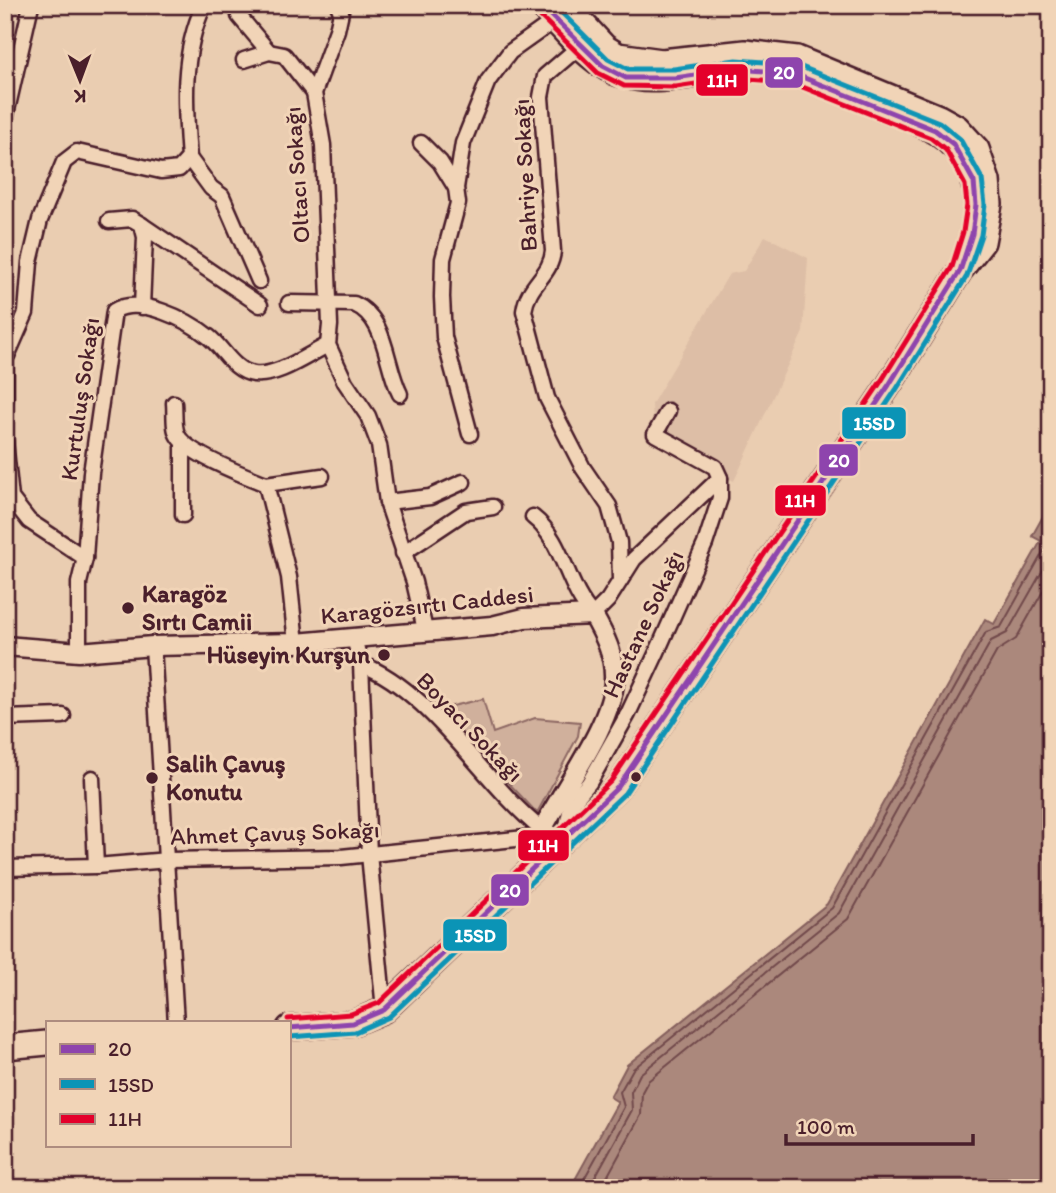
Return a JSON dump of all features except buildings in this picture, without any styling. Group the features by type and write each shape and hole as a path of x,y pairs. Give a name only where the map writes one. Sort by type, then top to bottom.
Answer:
{"main road":[{"path":"554,10 580,46 603,66 626,78 675,78 736,69 792,73 935,130 953,144 974,182 976,205 972,234 960,271"},
{"path":"290,1028 353,1023 384,1010 563,843 618,787 889,385 960,271 983,242 990,204 988,181 977,149 957,127 797,58 746,51 662,61 618,55 554,10"},
{"path":"5,1046 46,1043"}],"street":[{"path":"5,119 31,5"},
{"path":"204,5 190,46 184,98 189,158 211,188 222,196 259,281"},
{"name":"Oltacı Sokağı","path":"338,5 341,12 337,30 314,93 323,145 328,345 345,382 368,416 379,445 387,502 414,582 425,630"},
{"path":"470,434 444,337 443,258 458,203 456,188 463,143 488,81 510,52 554,10"},
{"path":"239,16 269,52"},
{"name":"Bahriye Sokağı","path":"580,46 545,76 541,97 553,251 552,261 534,282 524,311 547,398 583,468 609,506 619,542 620,580"},
{"path":"244,60 269,52 284,55 314,93"},
{"path":"421,143 440,162 456,188"},
{"path":"5,400 6,355 26,313 30,262 40,220 64,162 77,152 161,171 179,169 189,158"},
{"path":"109,221 132,219 260,305"},
{"path":"142,225 145,237 142,307 187,322 211,338 238,368 251,373 268,374 328,345"},
{"path":"289,303 354,304 369,316 383,333 390,375 400,394"},
{"name":"Kurtuluş Sokağı","path":"79,652 79,583 85,558 91,474 114,311 121,306 142,307"},
{"path":"174,402 176,434 183,443 229,470 266,484 321,476"},
{"path":"593,615 634,559 720,478 715,467 655,434 667,411"},
{"path":"5,441 11,498 29,521 85,558"},
{"path":"183,443 183,515"},
{"name":"Hastane Sokağı","path":"563,843 572,803 589,783 628,714 705,544 720,498 720,478"},
{"path":"387,502 430,497 463,482"},
{"path":"266,484 289,577 296,643"},
{"path":"403,552 466,511 493,507"},
{"path":"533,517 550,536 582,603 593,615 608,644 614,683 607,712 542,830 563,843"},
{"name":"Karagözsırtı Caddesi","path":"5,646 79,652 153,646 296,643 492,626 524,618 593,615"},
{"path":"354,638 361,664 369,854 384,1010"},
{"path":"153,646 176,1021"},
{"name":"Boyacı Sokağı","path":"361,664 401,687 477,761 504,795 542,830"},
{"path":"5,718 63,716"},
{"path":"92,778 96,866"},
{"path":"589,783 591,814"},
{"name":"Ahmet Çavuş Sokağı","path":"5,868 369,854 535,838 542,830"}],"shaded area":[{"path":"765,236 808,258 803,332 734,481 654,442 652,404 729,274 744,271"},
{"path":"483,699 493,733 535,718 580,722 578,736 537,813 439,709"}],"water":[{"path":"1051,502 1051,1188 558,1188 563,1180 572,1185 618,1102 610,1097 627,1065 827,904 985,619 994,624 1041,541 1032,536"}],"transit line":[{"name":"20","path":"290,1028 353,1023 384,1010 618,787 889,385 960,271 972,234 976,205 974,182 953,144 935,130 792,73 736,69 675,78 626,78 603,66 541,5"},
{"name":"15SD","path":"290,1037 355,1032 389,1017 625,793 896,390 967,276 981,235 985,205 982,179 960,139 939,122 794,64 736,60 674,69 628,69 608,59 554,5"},
{"name":"11H","path":"288,1019 351,1014 379,1003 611,781 882,380 952,267 963,232 967,205 965,185 946,150 931,138 790,82 736,78 676,87 624,86 598,73 535,11"}],"place":[{"name":"Karagöz Sırtı Camii","path":"128,608"},
{"name":"Hüseyin Kurşun","path":"384,655"},
{"name":"Salih Çavuş Konutu","path":"152,778"}]}
